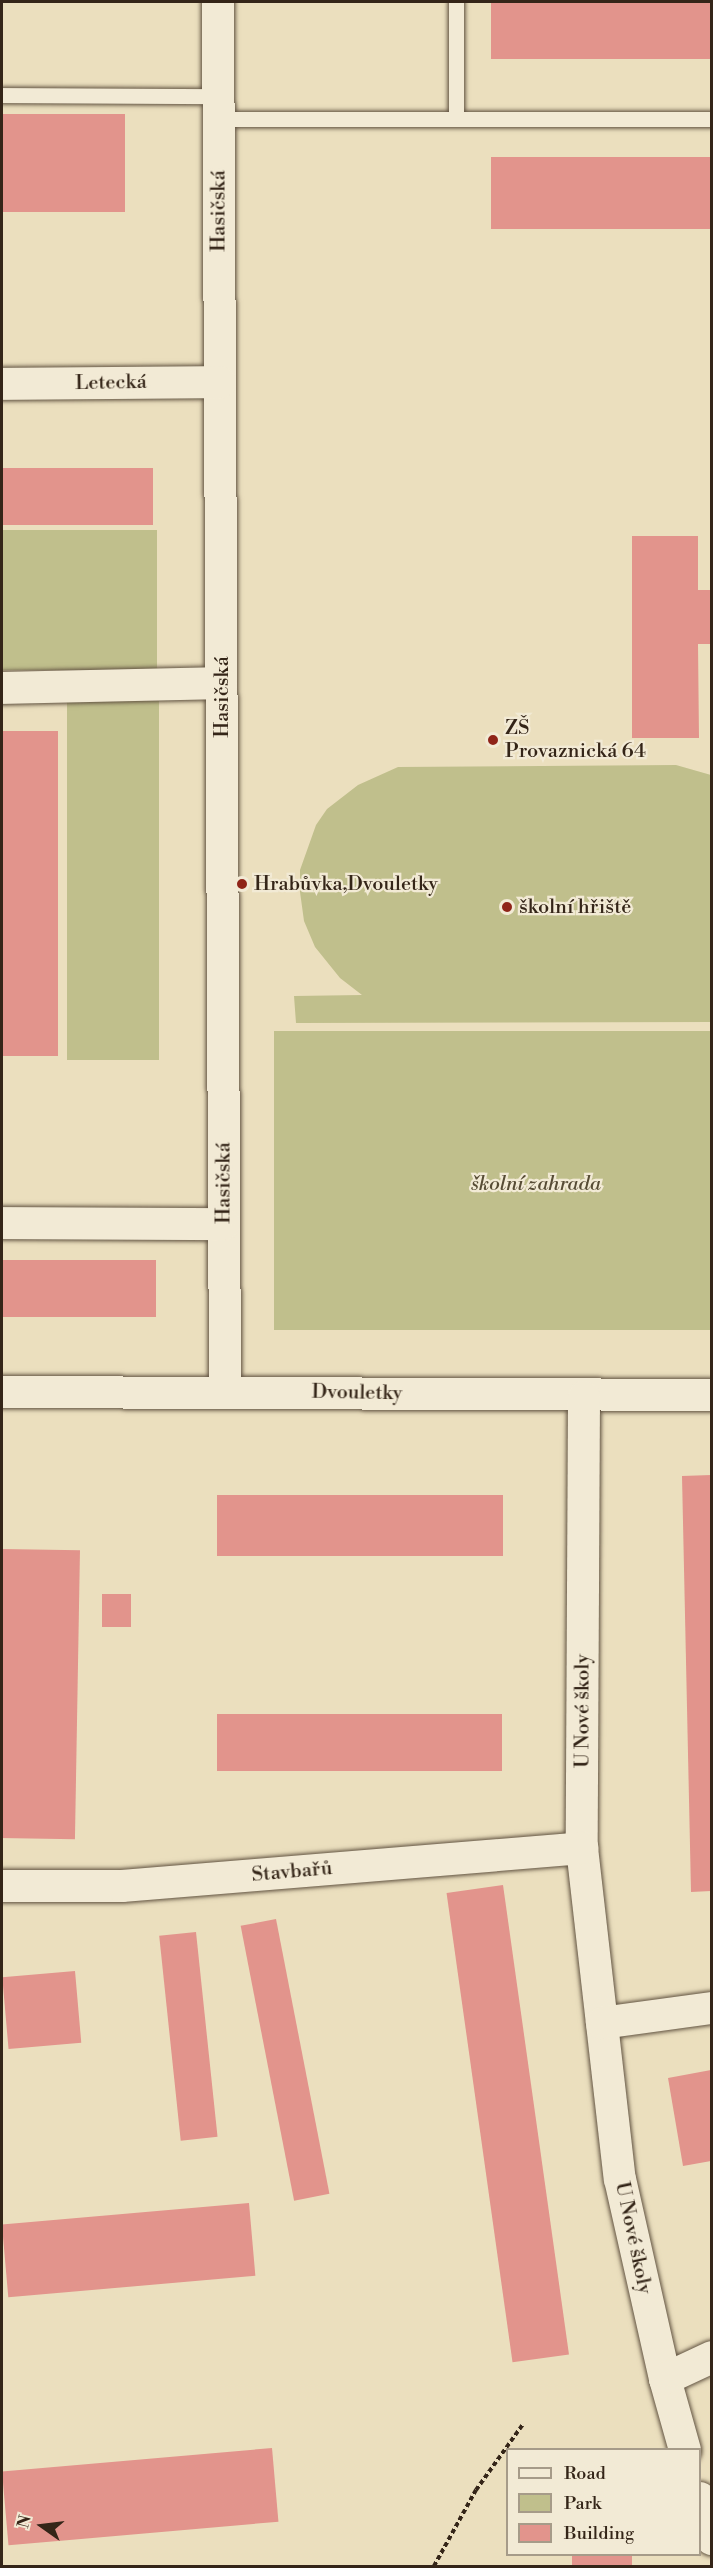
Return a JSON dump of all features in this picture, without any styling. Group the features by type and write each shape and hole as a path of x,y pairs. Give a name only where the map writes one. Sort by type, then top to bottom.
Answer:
{"street":[{"name":"Hasičská","path":"218,2 225,1392"},
{"name":"Letecká","path":"2,384 220,382"},
{"path":"2,688 222,683"},
{"path":"2,1223 224,1224"},
{"name":"Dvouletky","path":"2,1392 225,1392 584,1397 711,1395"},
{"name":"U Nové školy","path":"584,1397 582,1848 620,2179 665,2379 684,2448"},
{"name":"Stavbařů","path":"2,1886 122,1886 582,1848"},
{"path":"602,2023 711,2008"},
{"path":"665,2379 711,2357"},
{"path":"701,2505 711,2539"}],"lane":[{"path":"456,2 456,119"},
{"path":"2,95 456,119 711,119"}],"path":[{"path":"434,2566 476,2490 523,2424"}],"green space":[{"path":"2,530 157,530 157,670 2,670"},
{"path":"67,701 159,701 159,1060 67,1060"},
{"name":"školní hřiště","path":"676,765 711,775 711,1022 296,1023 294,996 362,995 340,978 315,947 304,921 300,892 300,870 316,825 327,809 358,785 398,767"},
{"name":"školní zahrada","path":"274,1031 711,1031 711,1330 274,1330"}],"building":[{"path":"491,2 711,2 711,59 491,59"},
{"path":"2,114 125,114 125,212 2,212"},
{"path":"491,157 711,157 711,229 491,229"},
{"path":"2,468 153,468 153,525 2,525"},
{"path":"632,536 698,536 698,590 711,590 711,644 698,644 699,738 632,738"},
{"path":"2,731 58,731 58,1056 2,1056"},
{"path":"2,1260 156,1260 156,1317 2,1317"},
{"path":"711,1475 711,1891 691,1892 682,1476"},
{"path":"217,1495 503,1495 503,1556 217,1556"},
{"path":"2,1549 80,1550 75,1839 2,1838"},
{"path":"102,1594 131,1594 131,1627 102,1627"},
{"path":"217,1714 502,1714 502,1771 217,1771"},
{"path":"503,1885 569,2354 513,2362 447,1893"},
{"path":"276,1919 329,2194 294,2201 241,1926"},
{"path":"196,1932 218,2137 181,2141 159,1936"},
{"path":"75,1971 81,2043 9,2049 2,1977"},
{"path":"711,2070 711,2161 683,2166 668,2078"},
{"path":"249,2203 255,2276 8,2297 2,2225"},
{"path":"272,2448 278,2522 8,2545 2,2472"},
{"path":"572,2556 632,2556 632,2566 572,2566"}],"place":[{"name":"ZŠ Provaznická 64","path":"493,740"},
{"name":"Hrabůvka,Dvouletky","path":"242,884"},
{"name":"školní hřiště","path":"507,907"}]}
